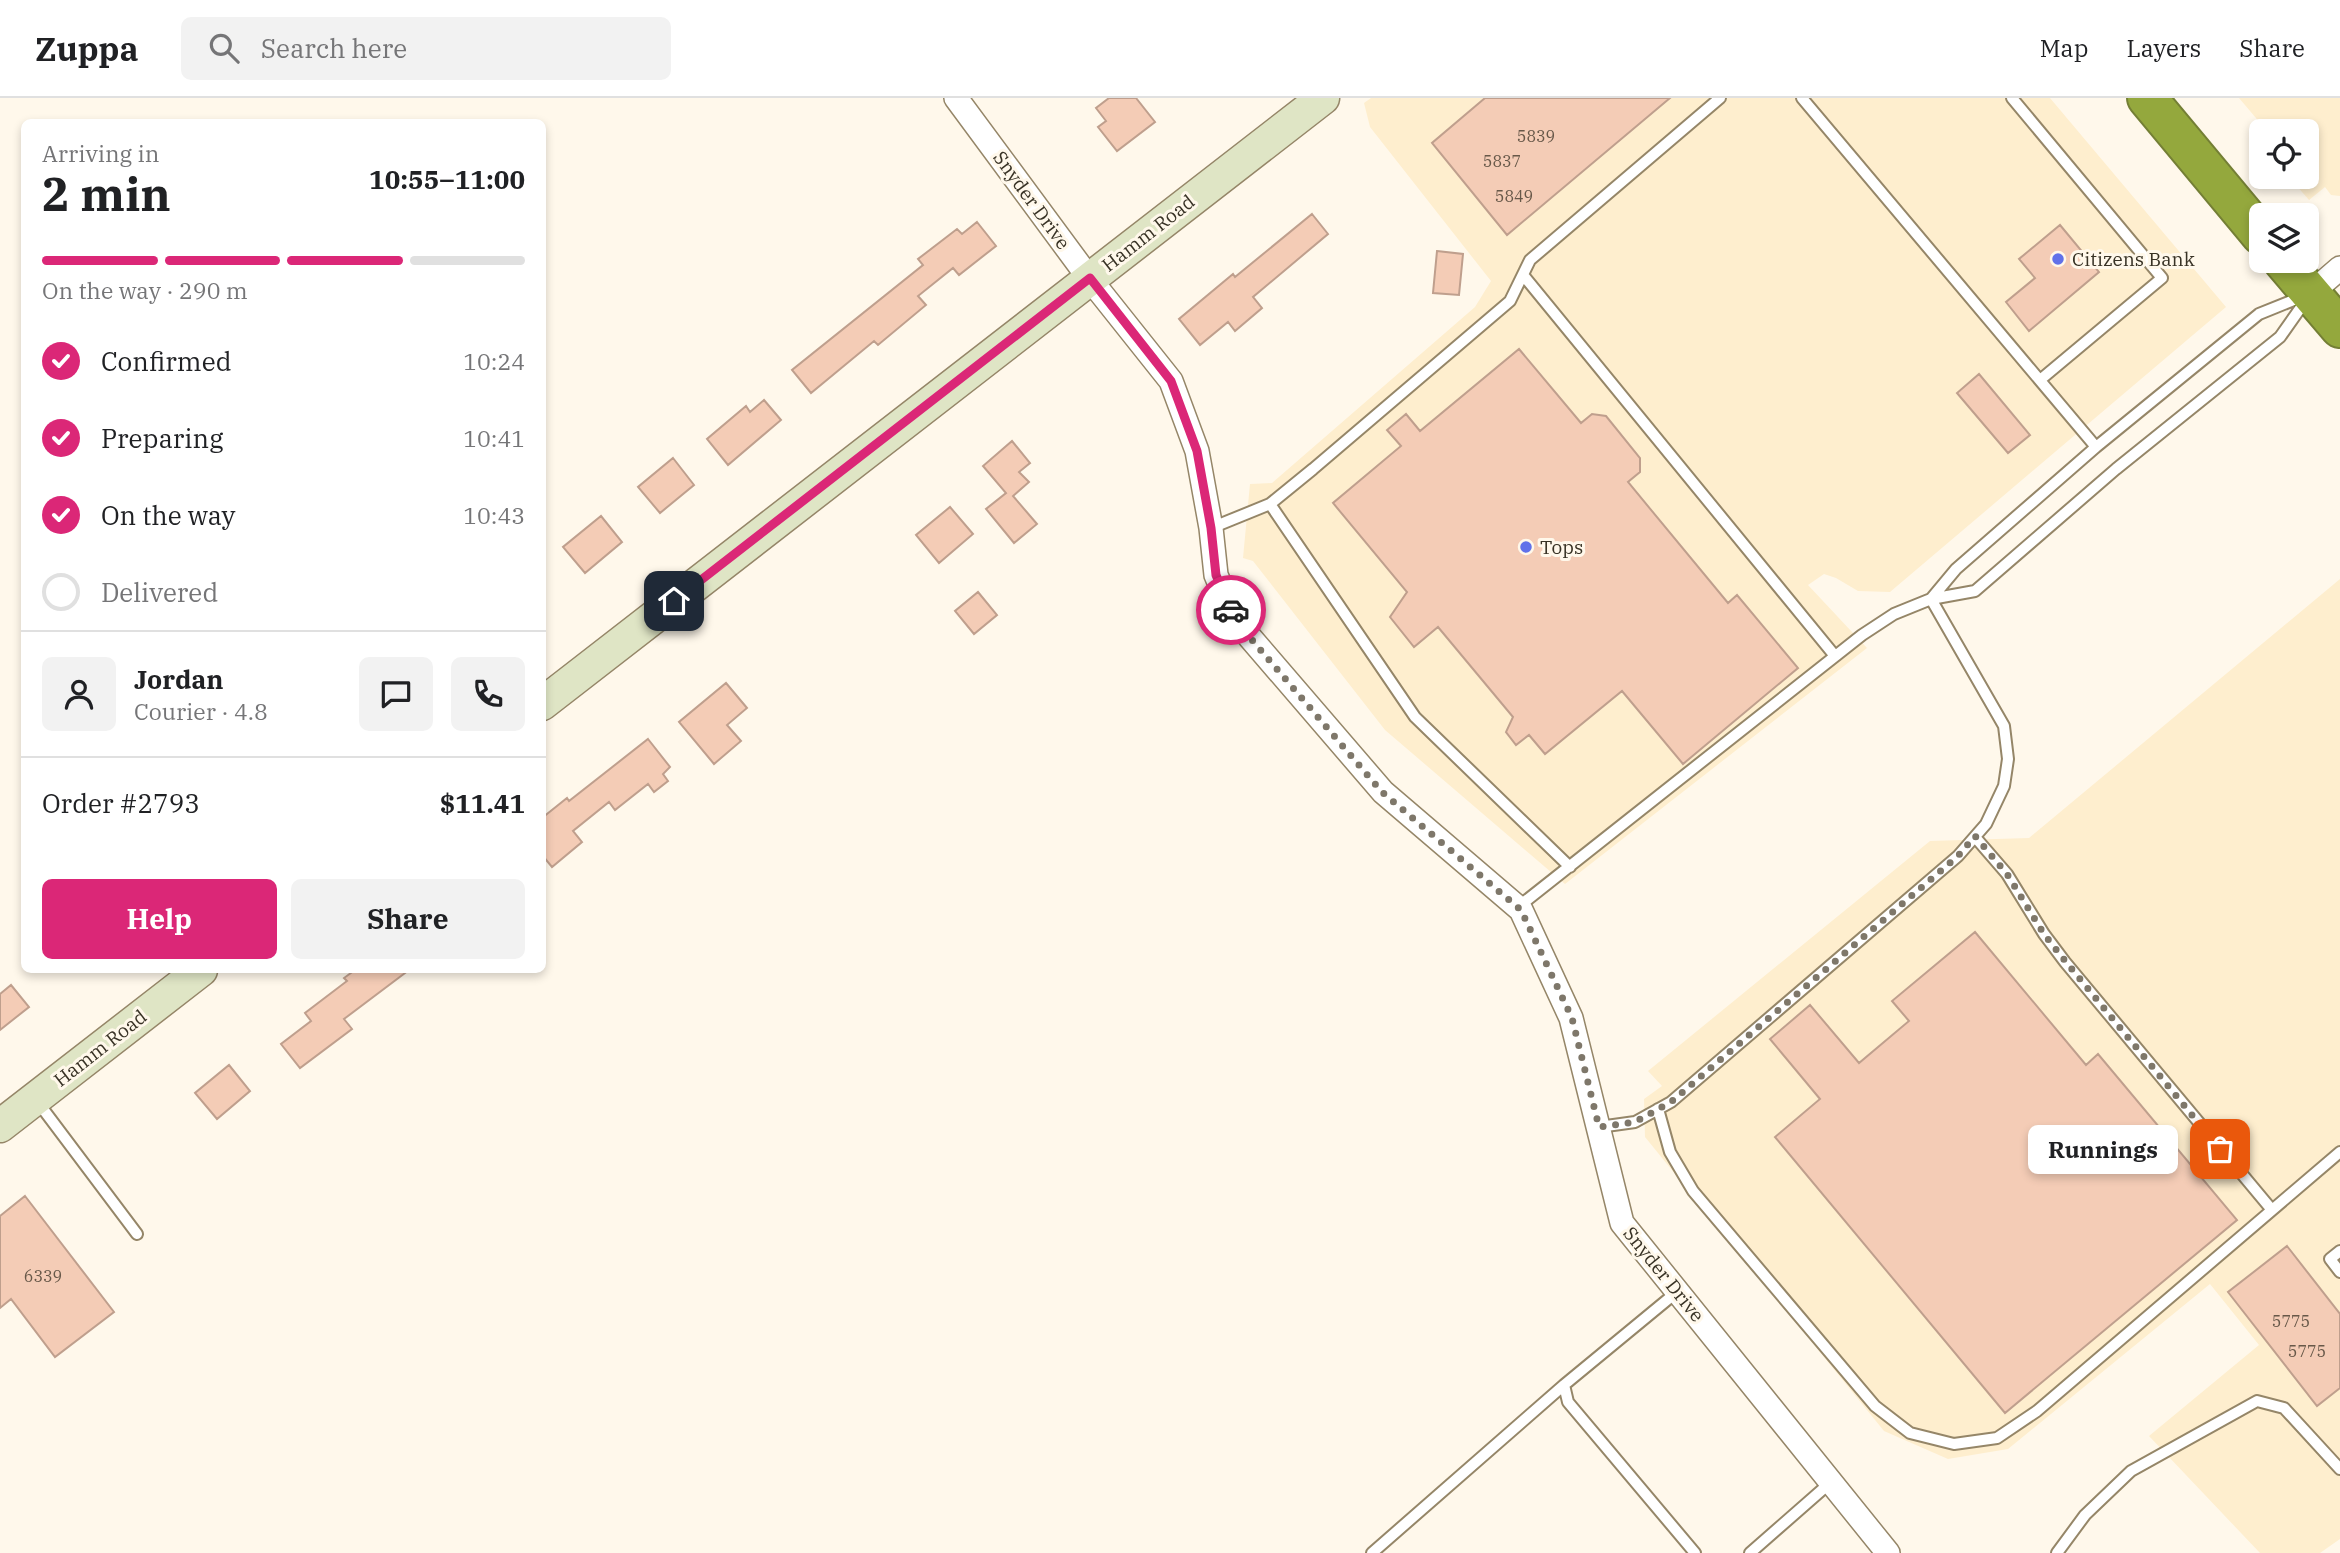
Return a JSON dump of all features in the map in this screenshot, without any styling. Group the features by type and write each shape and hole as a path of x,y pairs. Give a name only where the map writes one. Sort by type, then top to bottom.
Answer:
{"highway":[{"path":"2147,98 2249,221"},
{"path":"2294,273 2340,328"}],"street":[{"name":"Snyder Drive","path":"956,98 1090,278 1171,381 1197,451 1211,528 1216,575 1235,620 1382,792 1518,908 1572,1018 1622,1223 1888,1553"},
{"name":"Hamm Road","path":"546,701 1323,98"},
{"path":"2311,293 2340,268"},
{"name":"Hamm Road","path":"0,1126 197,973"}],"lane":[{"path":"1211,528 1270,504 1510,301 1530,260 1720,98"},
{"path":"1802,98 2096,447"},
{"path":"2012,98 2162,278 2040,380"},
{"path":"1523,275 1835,656"},
{"path":"1931,599 1956,569 2096,447 2259,314 2311,293"},
{"path":"1518,908 1862,635 1894,614 1931,599 1975,591 2116,468 2280,337 2311,293"},
{"path":"1270,504 1415,717 1570,867"},
{"path":"1599,1127 1635,1122 1671,1102 1947,866 1986,824 2004,786 2008,759 2004,726 1931,599"},
{"path":"1975,836 2007,874 2044,934 2066,962 2272,1210"},
{"path":"35,1099 137,1234"},
{"path":"1658,1109 1670,1152 1693,1191 1875,1406 1910,1433 1954,1444 1997,1438 2037,1411 2340,1152"},
{"path":"2340,1251 2330,1259 2340,1272"},
{"path":"1372,1553 1564,1385 1678,1292"},
{"path":"1564,1385 1568,1402 1695,1553"},
{"path":"2057,1553 2085,1515 2131,1471 2257,1401 2284,1408 2340,1469"},
{"path":"1750,1553 1831,1482"}],"shaded area":[{"path":"1371,98 2050,98 2226,307 1890,592 1858,591 1824,574 1808,585 1867,648 1565,884 1385,730 1253,561 1243,558 1250,484 1272,483 1475,307 1491,281 1370,127 1364,103"},
{"path":"2239,98 2340,98 2340,196 2331,195 2325,187 2309,200 2299,189 2319,189 2319,119 2257,119"},
{"path":"2340,579 2340,1539 2320,1553 2260,1553 2149,1436 2259,1345 2210,1284 2008,1449 1948,1459 1884,1431 1645,1137 1644,1099 1662,1086 1648,1071 1930,841 2029,838"}],"building":[{"path":"1109,98 1136,98 1155,122 1117,151 1098,127 1106,121 1096,108"},
{"path":"1485,98 1670,98 1507,235 1432,143"},
{"path":"1312,214 1328,234 1253,297 1262,308 1235,331 1228,322 1200,345 1179,319"},
{"path":"977,222 996,246 959,275 953,268 918,296 926,305 878,345 874,341 811,393 792,370 923,265 918,259 957,229 962,234"},
{"path":"2060,225 2099,272 2029,331 2006,302 2035,278 2019,259"},
{"path":"1437,251 1463,254 1459,295 1433,293"},
{"name":"Tops","path":"1519,349 1581,423 1592,414 1606,416 1640,458 1640,472 1628,482 1728,603 1737,595 1798,668 1683,764 1622,691 1545,754 1529,735 1516,745 1506,732 1513,717 1438,627 1414,647 1390,617 1407,592 1333,503 1401,446 1387,430 1406,414 1420,431"},
{"path":"1979,374 2030,435 2008,453 1957,393"},
{"path":"764,400 781,420 728,465 707,439 746,406 750,412"},
{"path":"1012,441 1030,463 1019,472 1029,482 1013,496 1037,524 1014,543 986,509 1006,493 983,466"},
{"path":"673,458 694,485 660,513 638,487"},
{"path":"950,507 973,534 939,563 916,535"},
{"path":"601,516 622,542 585,573 563,547"},
{"path":"978,592 997,615 974,634 955,611"},
{"path":"726,683 747,708 727,725 741,741 714,764 679,722"},
{"path":"648,739 670,767 663,774 668,781 654,792 648,784 615,810 609,802 573,831 582,842 552,867 546,860 546,815 567,798 569,801"},
{"path":"1975,932 2086,1065 2098,1054 2237,1220 2005,1413 1775,1137 1820,1099 1770,1039 1810,1005 1859,1063 1909,1021 1892,1001"},
{"path":"351,973 405,973 344,1019 352,1029 300,1068 281,1044 311,1021 305,1013 347,981 344,978"},
{"path":"11,985 29,1007 0,1030 0,994"},
{"path":"229,1065 250,1091 217,1119 195,1093"},
{"path":"25,1196 114,1312 55,1357 11,1299 0,1308 0,1216"},
{"path":"2287,1246 2340,1314 2340,1388 2317,1406 2228,1292"}],"way so far":[{"path":"1231,610 1235,620 1382,792 1521,910 1572,1018 1599,1127 1635,1122 1671,1102 1958,856 1975,836 2007,874 2044,934 2220,1149"}],"place":[{"name":"Citizens Bank","path":"2058,259"},
{"name":"Tops","path":"1526,547"},
{"name":"Runnings","path":"2220,1149"}],"route":[{"path":"674,601 1090,278 1171,381 1197,451 1211,528 1216,575 1231,610"}]}
